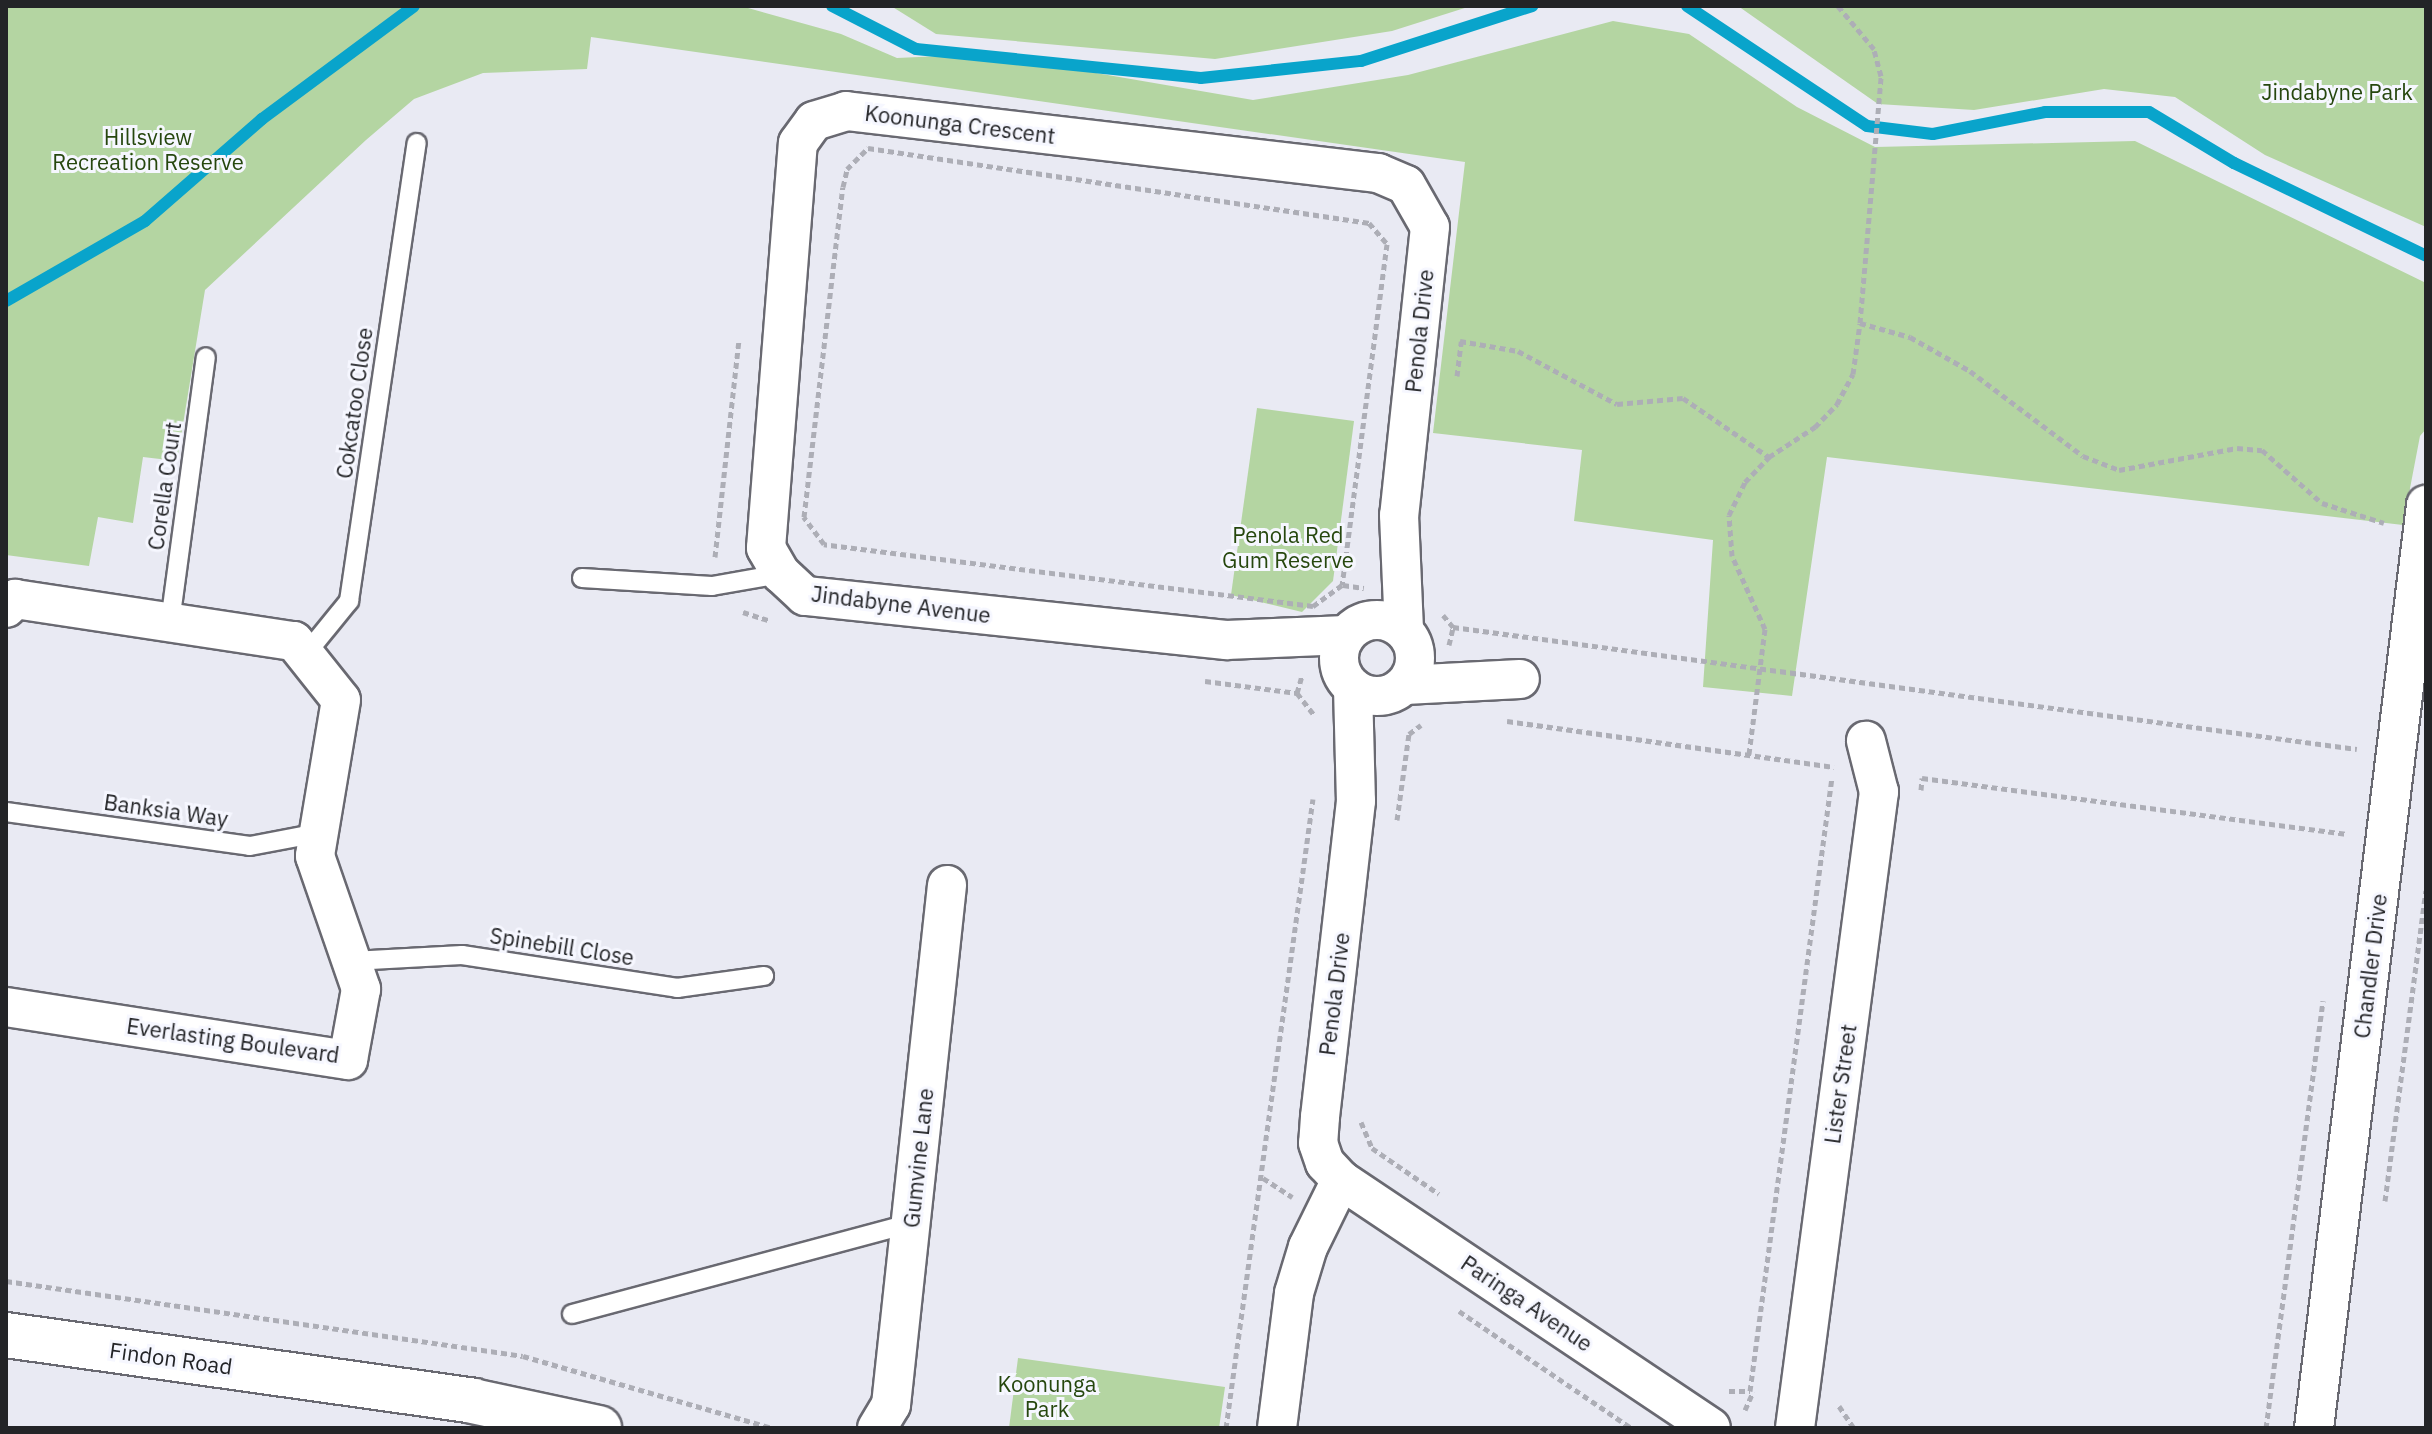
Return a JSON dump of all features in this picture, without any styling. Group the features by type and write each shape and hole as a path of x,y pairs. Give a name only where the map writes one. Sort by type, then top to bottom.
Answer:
{"street":[{"name":"Koonunga Crescent","path":"781,574 766,548 798,143 814,121 846,111 1378,173"},
{"name":"Penola Drive","path":"1378,173 1406,185 1430,227 1399,515 1409,638"},
{"name":"Penola Drive","path":"1356,628 1399,515"},
{"name":"Chandler Drive","path":"2314,1428 2424,516"},
{"name":"Jindabyne Avenue","path":"781,574 805,596 1226,640 1356,628"},
{"name":"Everlasting Boulevard","path":"6,608 15,599 294,641 341,700 315,856 361,989 348,1060 6,1007"},
{"path":"1385,621 1409,638 1520,679 1397,690 1371,696 1347,680 1339,653 1356,628 1385,621"},
{"path":"1397,690 1415,666 1409,638"},
{"name":"Jindabyne Avenue","path":"1226,640 1347,680"},
{"name":"Penola Drive","path":"1341,1180 1325,1163 1318,1143 1356,801 1347,680"},
{"name":"Penola Drive","path":"1356,801 1397,690"},
{"name":"Lister Street","path":"1795,1428 1872,757"},
{"name":"Gumvine Lane","path":"877,1428 891,1405 947,885"},
{"path":"1277,1428 1294,1293 1308,1247 1341,1180"},
{"name":"Paringa Avenue","path":"1341,1180 1711,1428"},
{"name":"Findon Road","path":"6,1335 473,1401 599,1428"},
{"name":"Findon Road","path":"336,1384 500,1428"}],"lane":[{"name":"Cokcatoo Close","path":"305,655 349,601 417,143"},
{"name":"Corella Court","path":"170,622 206,357"},
{"name":"Jindabyne Avenue","path":"582,578 712,586 781,574"},
{"name":"Banksia Way","path":"6,812 250,846 318,833"},
{"name":"Spinebill Close","path":"352,961 462,955 677,988 764,976"},
{"path":"572,1314 911,1223"}],"path":[{"path":"1749,754 1765,629 1732,556 1729,515 1745,482 1769,457 1815,427 1837,404 1853,374 1860,323 1881,76 1874,49 1838,6"},
{"path":"868,148 1369,223 1387,244 1378,330 1342,585 1313,606 824,544 804,517 843,187 847,169 868,148"},
{"path":"1860,323 1910,337 1970,371 2083,456 2119,470 2237,448 2262,450 2322,503 2386,524 2424,516"},
{"path":"1378,330 1419,339 1461,341 1518,351 1617,404 1683,398 1769,457"},
{"path":"740,333 712,586 737,611 776,622"},
{"path":"1456,386 1461,341"},
{"path":"1437,607 1453,627 1761,671 2357,749"},
{"path":"1190,679 1297,693 1323,727"},
{"path":"1396,828 1409,734 1428,719"},
{"path":"1500,721 1834,767 1872,757 2345,834"},
{"path":"1719,1384 1732,1393 1750,1391 1834,767"},
{"path":"1226,1428 1314,789"},
{"path":"2384,1207 2426,891"},
{"path":"1357,1113 1372,1148 1449,1201"},
{"path":"6,1281 523,1356 772,1428"}],"green space":[{"name":"Hillsview Recreation Reserve","path":"6,6 741,6 841,34 897,58 985,54 1253,100 1408,75 1613,21 1689,34 1797,107 1875,147 2135,141 2426,283 2426,429 2420,436 2403,525 1827,457 1792,696 1703,687 1713,540 1574,521 1582,450 1433,433 1465,162 591,37 587,69 483,73 414,99 366,140 205,290 177,461 143,457 133,523 98,517 89,566 6,555"},
{"path":"891,6 1471,6 1392,31 1215,59 936,34"},
{"name":"Jindabyne Park","path":"1738,6 2426,6 2426,227 2265,155 2175,97 2104,89 1974,110 1878,104"},
{"name":"Penola Red Gum Reserve","path":"1257,408 1354,421 1333,581 1302,612 1231,595"},
{"name":"Koonunga Park","path":"1018,1358 1225,1387 1219,1428 1009,1428"}],"waterway":[{"path":"6,301 145,221 262,119 414,6"},
{"path":"832,6 916,49 1201,78 1361,61 1532,6"},
{"path":"1687,6 1867,126 1933,134 2045,112 2149,112 2234,163 2426,256"}]}
